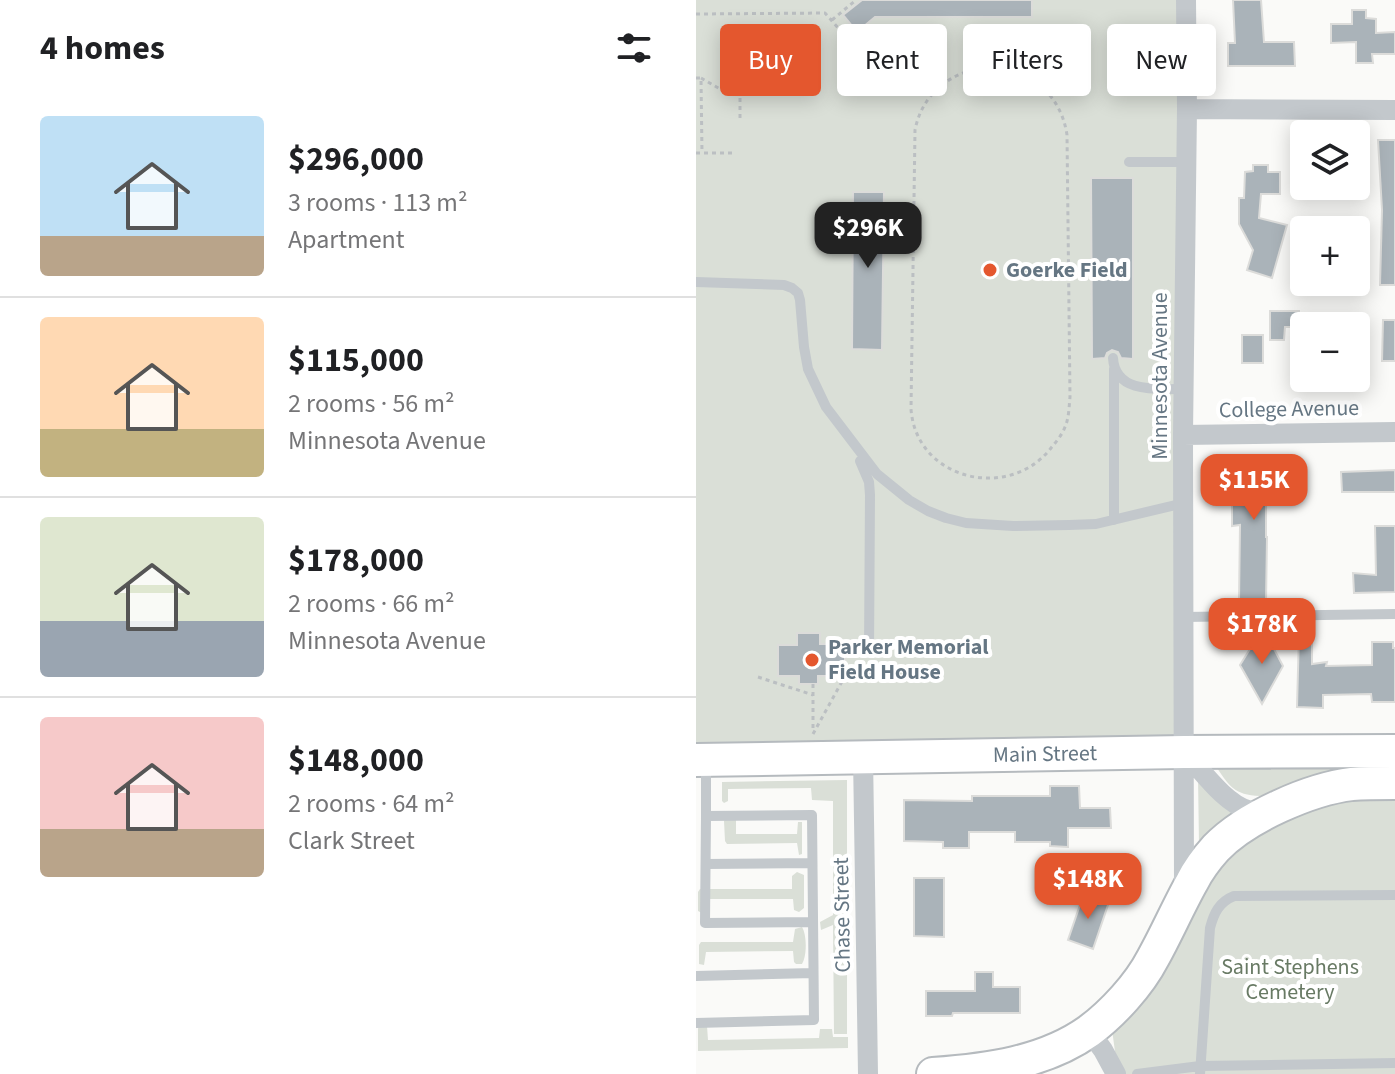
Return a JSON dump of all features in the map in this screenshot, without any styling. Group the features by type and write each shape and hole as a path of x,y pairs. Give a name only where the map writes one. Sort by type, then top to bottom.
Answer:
{"main road":[{"name":"Main Street","path":"701,760 1395,751"},
{"path":"933,1074 978,1071 1021,1062 1057,1049 1089,1031 1118,1004 1152,961 1203,864 1235,832 1267,813 1315,793 1352,784 1395,783"}],"street":[{"name":"Minnesota Avenue","path":"1185,896 1183,435 1186,0"},
{"path":"1187,109 1395,110"},
{"name":"College Avenue","path":"1183,435 1395,432"},
{"path":"1184,752 1234,803 1247,810 1267,813"},
{"name":"Chase Street","path":"863,756 868,1074"},
{"path":"1089,1031 1116,1074"}],"lane":[{"path":"1129,162 1186,162"},
{"path":"696,282 784,285 798,293 808,369 826,407 877,474 915,503 946,518 966,523 1013,526 1096,524 1184,503"},
{"path":"1114,520 1113,364 1120,378 1139,388 1184,389"},
{"path":"850,439 869,482 869,653"},
{"path":"1184,617 1395,614"},
{"path":"701,760 706,816 706,850 701,864 701,923 812,922"},
{"path":"696,1023 814,1020 812,815 706,816"},
{"path":"701,864 812,863"},
{"path":"1200,1070 1210,928 1214,914 1226,899 1234,896 1395,895"},
{"path":"696,976 813,973"},
{"path":"1137,1074 1395,1063"}],"path":[{"path":"832,20 856,0"},
{"path":"696,14 825,13 837,26"},
{"path":"974,69 1010,69 1042,86 1053,98 1065,123 1068,419 1064,431 1036,463 1017,474 998,478 963,475 948,468 925,447 912,422 917,120 932,93 954,77 974,69"},
{"path":"698,78 727,93 740,93 740,120"},
{"path":"698,78 702,153"},
{"path":"696,153 732,153"},
{"path":"813,684 813,734 845,676"},
{"path":"758,677 813,695"}],"green space":[{"path":"696,0 1186,0 1186,24 1107,24 1107,96 1186,96 1184,752 696,762"},
{"path":"1215,765 1350,767 1260,796 1244,794 1233,788"},
{"path":"1198,776 1234,813 1199,845"},
{"path":"847,780 847,1034 834,1034 833,925 821,930 820,922 833,915 833,801 812,800 811,788 728,789 728,801 724,803 722,782"},
{"name":"Saint Stephens Cemetery","path":"1395,794 1395,1074 1118,1074 1111,1022 1230,852 1309,805"},
{"path":"727,817 736,820 736,834 797,834 798,822 802,822 802,854 799,855 797,843 727,844 724,821"},
{"path":"797,872 804,875 804,908 799,912 794,910 793,899 705,899 702,913 698,911 700,889 792,889 792,876"},
{"path":"802,927 806,946 802,964 794,962 793,951 706,952 704,965 699,964 701,942 793,942 795,929"},
{"path":"699,1023 707,1026 708,1040 819,1038 820,1029 832,1029 833,1037 848,1037 848,1048 698,1051"}],"building":[{"path":"862,0 1032,0 1032,17 875,17 867,24 850,24 843,15"},
{"path":"1233,0 1261,0 1264,42 1294,42 1295,66 1228,66 1228,43 1235,43"},
{"path":"1352,10 1366,10 1366,18 1376,19 1376,33 1395,32 1395,54 1372,54 1373,63 1356,63 1356,42 1331,43 1331,24 1352,24"},
{"path":"1378,140 1395,140 1395,285 1380,285 1382,210"},
{"path":"1253,165 1268,165 1268,172 1280,172 1280,194 1261,194 1259,218 1287,225 1272,278 1247,270 1253,250 1239,224 1239,198 1244,198 1245,172 1253,171"},
{"path":"1091,178 1133,178 1133,359 1121,358 1118,352 1112,350 1105,358 1092,359"},
{"path":"853,192 884,192 882,350 852,349"},
{"path":"1270,311 1299,311 1290,312 1290,327 1285,327 1284,340 1270,340"},
{"path":"1383,320 1395,320 1395,361 1382,361"},
{"path":"1242,335 1263,335 1263,363 1242,363"},
{"path":"1232,462 1271,462 1271,469 1296,469 1296,486 1271,486 1271,493 1266,493 1266,602 1239,601 1240,525 1232,526"},
{"path":"1395,470 1395,492 1342,492 1341,472"},
{"path":"1375,526 1395,526 1395,592 1354,593 1353,573 1376,575"},
{"path":"1263,628 1283,666 1262,704 1240,665"},
{"name":"Parker Memorial Field House","path":"797,633 820,633 820,644 845,644 845,676 818,676 818,684 799,684 799,676 778,676 778,645 797,645"},
{"path":"1299,634 1312,634 1312,664 1327,662 1326,666 1372,665 1372,642 1393,642 1395,702 1372,702 1371,694 1323,695 1323,708 1297,707"},
{"path":"1050,786 1079,786 1080,808 1110,808 1111,828 1068,828 1068,847 1050,846 1050,842 1015,842 1015,832 969,832 969,848 943,848 943,842 904,841 904,800 972,801 972,796 1050,796"},
{"path":"914,878 944,878 944,937 914,936"},
{"path":"1084,893 1109,902 1093,949 1068,940"},
{"path":"975,972 993,972 993,987 1020,987 1020,1013 926,1016 926,991 975,991"}],"place":[{"name":"Goerke Field","path":"990,270"},
{"name":"Parker Memorial Field House","path":"812,660"}]}
